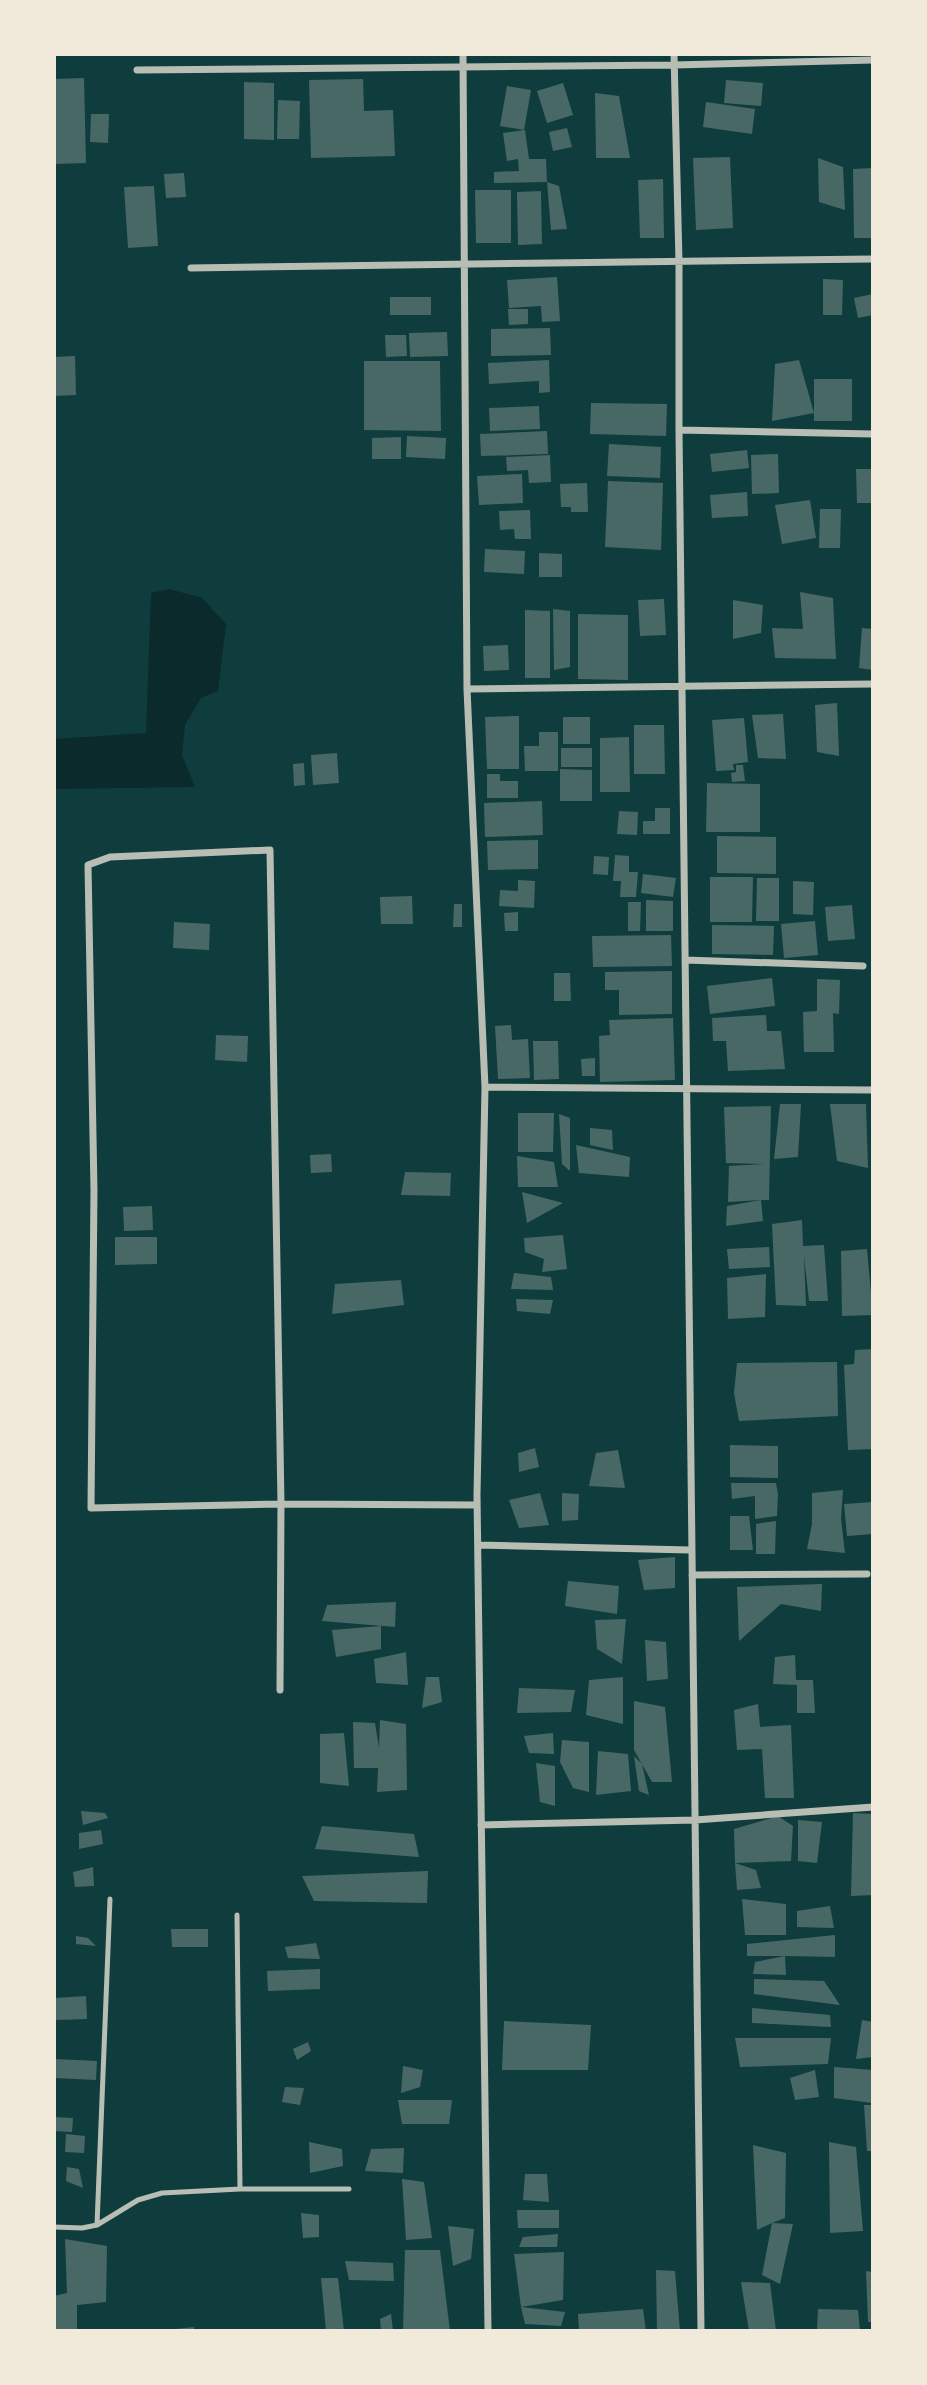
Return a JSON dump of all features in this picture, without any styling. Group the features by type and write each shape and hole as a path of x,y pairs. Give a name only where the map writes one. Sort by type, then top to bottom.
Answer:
{"street":[{"path":"463,54 467,689 485,1087 477,1505 488,2331"},
{"path":"674,54 679,262 690,1550 701,2331"},
{"path":"137,70 674,65 873,60"},
{"path":"191,268 873,258"},
{"path":"679,430 873,434"},
{"path":"467,689 873,684"},
{"path":"280,1690 281,1504 270,850 110,857 88,866 94,1190 91,1508 281,1504 477,1505"},
{"path":"685,960 863,966"},
{"path":"485,1087 873,1090"},
{"path":"478,1545 690,1550"},
{"path":"692,1575 867,1574"},
{"path":"481,1825 695,1820 873,1807"}],"lane":[{"path":"97,2225 110,1899"},
{"path":"237,1915 240,2189"},
{"path":"54,2227 82,2228 97,2225 138,2200 162,2193 240,2189 349,2189"}],"water":[{"path":"169,589 202,598 226,624 218,691 201,698 185,725 182,755 195,787 54,789 54,739 146,733 151,593"}],"building":[{"path":"84,78 86,163 56,164 54,79"},
{"path":"363,79 364,111 393,110 395,156 311,158 309,80"},
{"path":"726,80 763,83 761,106 724,103"},
{"path":"244,82 274,83 274,140 244,139"},
{"path":"563,83 573,115 547,123 537,91"},
{"path":"507,86 531,90 524,130 500,126"},
{"path":"595,93 619,96 630,158 596,158"},
{"path":"278,100 300,101 299,139 277,139"},
{"path":"706,102 755,109 752,134 703,127"},
{"path":"91,114 109,114 108,143 90,142"},
{"path":"567,128 572,147 553,151 549,132"},
{"path":"525,130 529,159 546,159 547,182 494,183 494,172 519,171 518,159 507,161 503,133"},
{"path":"730,157 733,228 696,230 693,158"},
{"path":"818,158 843,167 845,210 819,202"},
{"path":"873,168 873,238 854,238 853,169"},
{"path":"184,173 186,197 166,198 164,174"},
{"path":"663,179 664,238 640,238 638,180"},
{"path":"547,182 559,186 567,229 551,230"},
{"path":"154,186 158,246 128,248 124,187"},
{"path":"475,190 511,190 511,243 476,243"},
{"path":"541,191 542,244 518,245 517,192"},
{"path":"557,277 560,321 542,322 541,306 509,308 507,280"},
{"path":"823,279 843,280 842,315 823,315"},
{"path":"873,294 873,315 858,318 854,298"},
{"path":"390,297 431,297 431,315 390,315"},
{"path":"508,309 528,309 528,324 509,325"},
{"path":"550,328 551,355 491,356 491,329"},
{"path":"447,332 448,356 410,357 409,333"},
{"path":"385,335 406,335 407,356 386,357"},
{"path":"75,356 76,395 54,396 54,357"},
{"path":"549,360 550,392 539,393 539,381 489,384 488,363"},
{"path":"799,360 814,413 772,421 775,364"},
{"path":"364,361 440,361 441,431 364,430"},
{"path":"814,379 852,379 852,421 814,421"},
{"path":"591,403 667,404 666,436 590,434"},
{"path":"539,406 540,429 490,431 489,408"},
{"path":"547,431 548,454 481,456 480,434"},
{"path":"407,436 446,438 445,459 406,457"},
{"path":"401,437 401,459 372,459 372,438"},
{"path":"609,444 661,447 660,478 607,476"},
{"path":"747,450 749,468 712,472 710,454"},
{"path":"778,454 779,493 752,494 751,455"},
{"path":"550,455 551,482 529,483 528,470 507,471 506,457"},
{"path":"856,469 873,469 873,503 857,503"},
{"path":"522,474 523,503 479,505 477,476"},
{"path":"608,481 663,483 661,550 605,547"},
{"path":"587,483 588,512 571,512 571,507 561,507 560,484"},
{"path":"747,492 748,516 712,518 710,495"},
{"path":"810,500 816,538 782,544 775,505"},
{"path":"820,509 841,509 840,548 819,548"},
{"path":"530,510 531,539 515,539 514,529 500,530 499,511"},
{"path":"485,549 525,551 524,574 484,572"},
{"path":"539,553 562,554 562,577 539,577"},
{"path":"800,592 833,598 836,659 775,658 772,628 803,629"},
{"path":"664,599 666,635 640,636 638,600"},
{"path":"733,600 763,605 761,633 733,639"},
{"path":"553,609 570,611 570,667 554,670"},
{"path":"525,610 550,611 550,678 525,678"},
{"path":"578,614 628,615 628,680 578,679"},
{"path":"862,628 873,629 873,670 859,668"},
{"path":"508,645 509,670 484,671 483,646"},
{"path":"837,703 839,756 817,752 815,705"},
{"path":"783,714 786,759 758,758 752,715"},
{"path":"519,716 519,769 487,769 485,717"},
{"path":"563,717 590,717 590,744 563,744"},
{"path":"744,718 748,762 733,764 734,770 716,771 712,720"},
{"path":"634,725 664,725 665,774 634,774"},
{"path":"539,732 558,732 558,771 525,771 524,746 539,746"},
{"path":"629,737 630,792 600,792 600,738"},
{"path":"561,748 592,748 592,767 561,767"},
{"path":"337,753 339,783 313,785 311,755"},
{"path":"304,763 305,785 294,786 293,764"},
{"path":"736,765 743,765 745,781 732,782 731,773 736,772"},
{"path":"560,769 592,770 592,801 560,801"},
{"path":"487,774 500,774 500,781 518,781 518,798 487,798"},
{"path":"707,783 760,784 760,832 706,832"},
{"path":"542,801 543,835 485,837 484,803"},
{"path":"655,808 670,808 670,834 643,834 643,821 655,821"},
{"path":"619,811 638,812 637,835 617,834"},
{"path":"717,836 776,837 776,874 717,873"},
{"path":"538,840 538,869 488,870 487,841"},
{"path":"615,855 629,856 629,872 638,872 636,897 620,897 621,881 613,881"},
{"path":"594,856 609,857 608,875 593,874"},
{"path":"643,874 676,878 673,897 641,893"},
{"path":"710,877 753,877 752,922 710,922"},
{"path":"757,878 779,878 779,921 756,921"},
{"path":"518,880 535,881 534,908 499,906 500,890 518,891"},
{"path":"793,881 814,882 813,915 793,914"},
{"path":"412,896 413,924 381,924 380,897"},
{"path":"646,900 673,901 673,931 646,931"},
{"path":"628,902 641,902 640,931 628,931"},
{"path":"454,904 462,904 462,927 453,927"},
{"path":"852,905 855,939 828,941 825,907"},
{"path":"518,912 518,931 505,931 504,913"},
{"path":"815,921 818,955 784,958 781,924"},
{"path":"174,922 210,924 209,950 173,948"},
{"path":"712,925 774,926 773,955 712,954"},
{"path":"671,935 672,966 593,967 592,936"},
{"path":"672,971 672,1014 619,1015 619,990 605,990 605,972"},
{"path":"554,973 570,973 571,1001 554,1001"},
{"path":"772,978 775,1006 710,1014 707,986"},
{"path":"817,979 840,980 839,1014 833,1013 834,1052 804,1052 803,1012 817,1011"},
{"path":"766,1015 767,1031 781,1031 785,1069 728,1071 726,1041 713,1041 712,1018"},
{"path":"673,1018 675,1080 600,1082 599,1036 610,1035 609,1020"},
{"path":"511,1025 512,1040 528,1039 530,1078 498,1079 495,1026"},
{"path":"216,1035 248,1036 247,1062 215,1060"},
{"path":"533,1041 558,1041 559,1079 534,1080"},
{"path":"595,1058 595,1076 582,1076 581,1059"},
{"path":"780,1104 801,1104 798,1157 774,1159"},
{"path":"830,1104 866,1104 868,1168 837,1161"},
{"path":"771,1106 769,1200 728,1202 729,1166 764,1164 726,1163 724,1107"},
{"path":"518,1113 554,1113 553,1152 518,1152"},
{"path":"559,1114 570,1118 570,1171 562,1164"},
{"path":"590,1128 612,1130 613,1150 590,1145"},
{"path":"576,1145 630,1157 629,1177 579,1173"},
{"path":"331,1154 332,1172 311,1173 310,1155"},
{"path":"517,1156 554,1162 558,1187 518,1187"},
{"path":"405,1172 451,1173 450,1196 401,1195"},
{"path":"522,1192 563,1203 527,1223"},
{"path":"761,1200 763,1221 726,1226 727,1206"},
{"path":"152,1206 153,1230 124,1231 123,1207"},
{"path":"802,1220 803,1246 824,1245 828,1301 809,1301 804,1256 806,1306 776,1305 772,1224"},
{"path":"563,1235 567,1269 542,1272 544,1259 525,1252 524,1238"},
{"path":"115,1237 157,1237 157,1264 115,1265"},
{"path":"769,1247 770,1267 729,1269 727,1249"},
{"path":"867,1249 873,1315 842,1316 841,1251"},
{"path":"514,1273 551,1277 553,1290 511,1289"},
{"path":"766,1274 765,1317 728,1319 727,1278"},
{"path":"401,1280 404,1305 332,1314 335,1284"},
{"path":"516,1299 553,1300 550,1314 517,1311"},
{"path":"873,1349 873,1449 848,1450 844,1365 854,1364 855,1350"},
{"path":"837,1362 838,1416 739,1421 734,1393 737,1363"},
{"path":"730,1445 778,1446 778,1478 730,1477"},
{"path":"535,1448 539,1467 519,1472 518,1453"},
{"path":"618,1450 625,1488 589,1486 596,1453"},
{"path":"731,1483 776,1483 777,1516 755,1519 755,1496 732,1499"},
{"path":"843,1490 841,1519 845,1553 807,1549 812,1524 812,1493"},
{"path":"540,1493 549,1525 519,1528 509,1500"},
{"path":"562,1493 579,1494 578,1520 562,1521"},
{"path":"873,1502 873,1534 847,1536 844,1504"},
{"path":"730,1516 749,1516 753,1550 730,1550"},
{"path":"776,1521 775,1554 756,1554 756,1524"},
{"path":"675,1557 675,1588 644,1590 638,1560"},
{"path":"568,1581 619,1586 617,1614 565,1606"},
{"path":"822,1584 821,1611 781,1604 739,1641 737,1587"},
{"path":"396,1602 395,1627 322,1621 327,1605"},
{"path":"626,1619 622,1664 597,1649 595,1620"},
{"path":"381,1626 381,1649 336,1657 332,1630"},
{"path":"645,1640 666,1642 668,1679 647,1681"},
{"path":"406,1652 408,1685 376,1683 374,1659"},
{"path":"795,1655 796,1680 813,1680 815,1713 797,1713 797,1685 773,1684 775,1657"},
{"path":"426,1677 439,1677 442,1702 422,1708"},
{"path":"623,1677 623,1724 586,1715 589,1680"},
{"path":"519,1688 575,1690 571,1712 517,1713"},
{"path":"634,1701 665,1707 672,1782 652,1782 634,1750"},
{"path":"758,1704 760,1727 791,1725 794,1798 765,1798 762,1749 737,1750 734,1710"},
{"path":"380,1720 406,1724 407,1790 377,1792 378,1768 354,1768 353,1722 375,1723 379,1748"},
{"path":"344,1733 349,1786 320,1783 320,1734"},
{"path":"553,1733 554,1754 529,1753 524,1736"},
{"path":"562,1740 589,1742 589,1792 573,1788 560,1762"},
{"path":"598,1751 628,1754 631,1791 596,1795"},
{"path":"634,1756 642,1764 649,1795 639,1791"},
{"path":"536,1763 555,1766 555,1806 540,1802"},
{"path":"81,1811 105,1813 108,1818 83,1825"},
{"path":"853,1813 873,1814 873,1895 851,1896"},
{"path":"778,1816 793,1826 791,1861 735,1863 734,1829"},
{"path":"798,1820 822,1822 817,1863 798,1861"},
{"path":"322,1826 414,1834 419,1857 315,1849"},
{"path":"101,1830 103,1844 79,1849 79,1833"},
{"path":"735,1863 756,1870 761,1888 737,1890"},
{"path":"93,1867 94,1886 75,1887 73,1872"},
{"path":"428,1871 427,1903 314,1901 302,1876"},
{"path":"742,1899 786,1904 786,1935 745,1935"},
{"path":"830,1906 834,1928 797,1927 797,1911"},
{"path":"171,1929 208,1929 208,1947 172,1947"},
{"path":"835,1935 835,1957 747,1956 747,1944"},
{"path":"76,1936 88,1938 96,1946 76,1944"},
{"path":"316,1943 320,1959 288,1958 285,1947"},
{"path":"785,1956 786,1975 753,1974 755,1962"},
{"path":"320,1969 320,1989 268,1991 267,1971"},
{"path":"754,1979 824,1981 840,2005 754,1994"},
{"path":"86,1996 87,2019 56,2020 55,1998"},
{"path":"752,2008 830,2015 831,2027 752,2023"},
{"path":"862,2020 873,2022 873,2057 856,2059"},
{"path":"504,2021 591,2025 588,2070 502,2070"},
{"path":"735,2038 831,2038 828,2064 740,2067"},
{"path":"308,2042 311,2051 297,2060 293,2049"},
{"path":"54,2059 97,2061 96,2080 54,2078"},
{"path":"403,2066 423,2070 420,2087 401,2093"},
{"path":"834,2067 873,2070 873,2103 834,2098"},
{"path":"815,2070 819,2097 795,2100 790,2078"},
{"path":"285,2087 304,2088 300,2105 282,2102"},
{"path":"398,2100 452,2100 449,2124 402,2124"},
{"path":"864,2105 873,2105 873,2151 867,2151"},
{"path":"54,2117 73,2118 72,2132 54,2131"},
{"path":"66,2134 85,2136 84,2153 65,2152"},
{"path":"309,2142 342,2149 343,2166 310,2173"},
{"path":"829,2142 856,2147 863,2231 830,2233"},
{"path":"753,2145 786,2153 785,2218 757,2230"},
{"path":"404,2148 403,2173 365,2171 371,2149"},
{"path":"67,2167 79,2169 83,2188 66,2181"},
{"path":"525,2174 547,2174 549,2202 523,2200"},
{"path":"402,2179 424,2182 432,2238 406,2240"},
{"path":"517,2210 559,2210 559,2228 518,2228"},
{"path":"301,2213 319,2215 319,2237 303,2238"},
{"path":"772,2223 793,2224 780,2284 762,2275"},
{"path":"448,2226 474,2229 471,2259 453,2266"},
{"path":"558,2234 557,2247 519,2247 523,2237"},
{"path":"65,2239 107,2246 106,2302 77,2305 77,2331 54,2331 54,2296 67,2293"},
{"path":"405,2250 440,2250 450,2331 403,2331"},
{"path":"564,2252 563,2300 521,2307 514,2254"},
{"path":"345,2261 393,2263 394,2281 349,2280"},
{"path":"656,2270 675,2271 680,2331 657,2331"},
{"path":"866,2271 873,2272 873,2322 868,2322"},
{"path":"321,2278 338,2278 344,2331 326,2331"},
{"path":"741,2282 770,2283 776,2331 749,2331"},
{"path":"521,2307 565,2312 561,2326 525,2324"},
{"path":"643,2309 646,2331 579,2331 578,2314"},
{"path":"818,2309 858,2310 860,2331 817,2331"},
{"path":"391,2314 393,2331 381,2331 380,2319"},
{"path":"194,2327 194,2331 175,2331 175,2329"}]}
